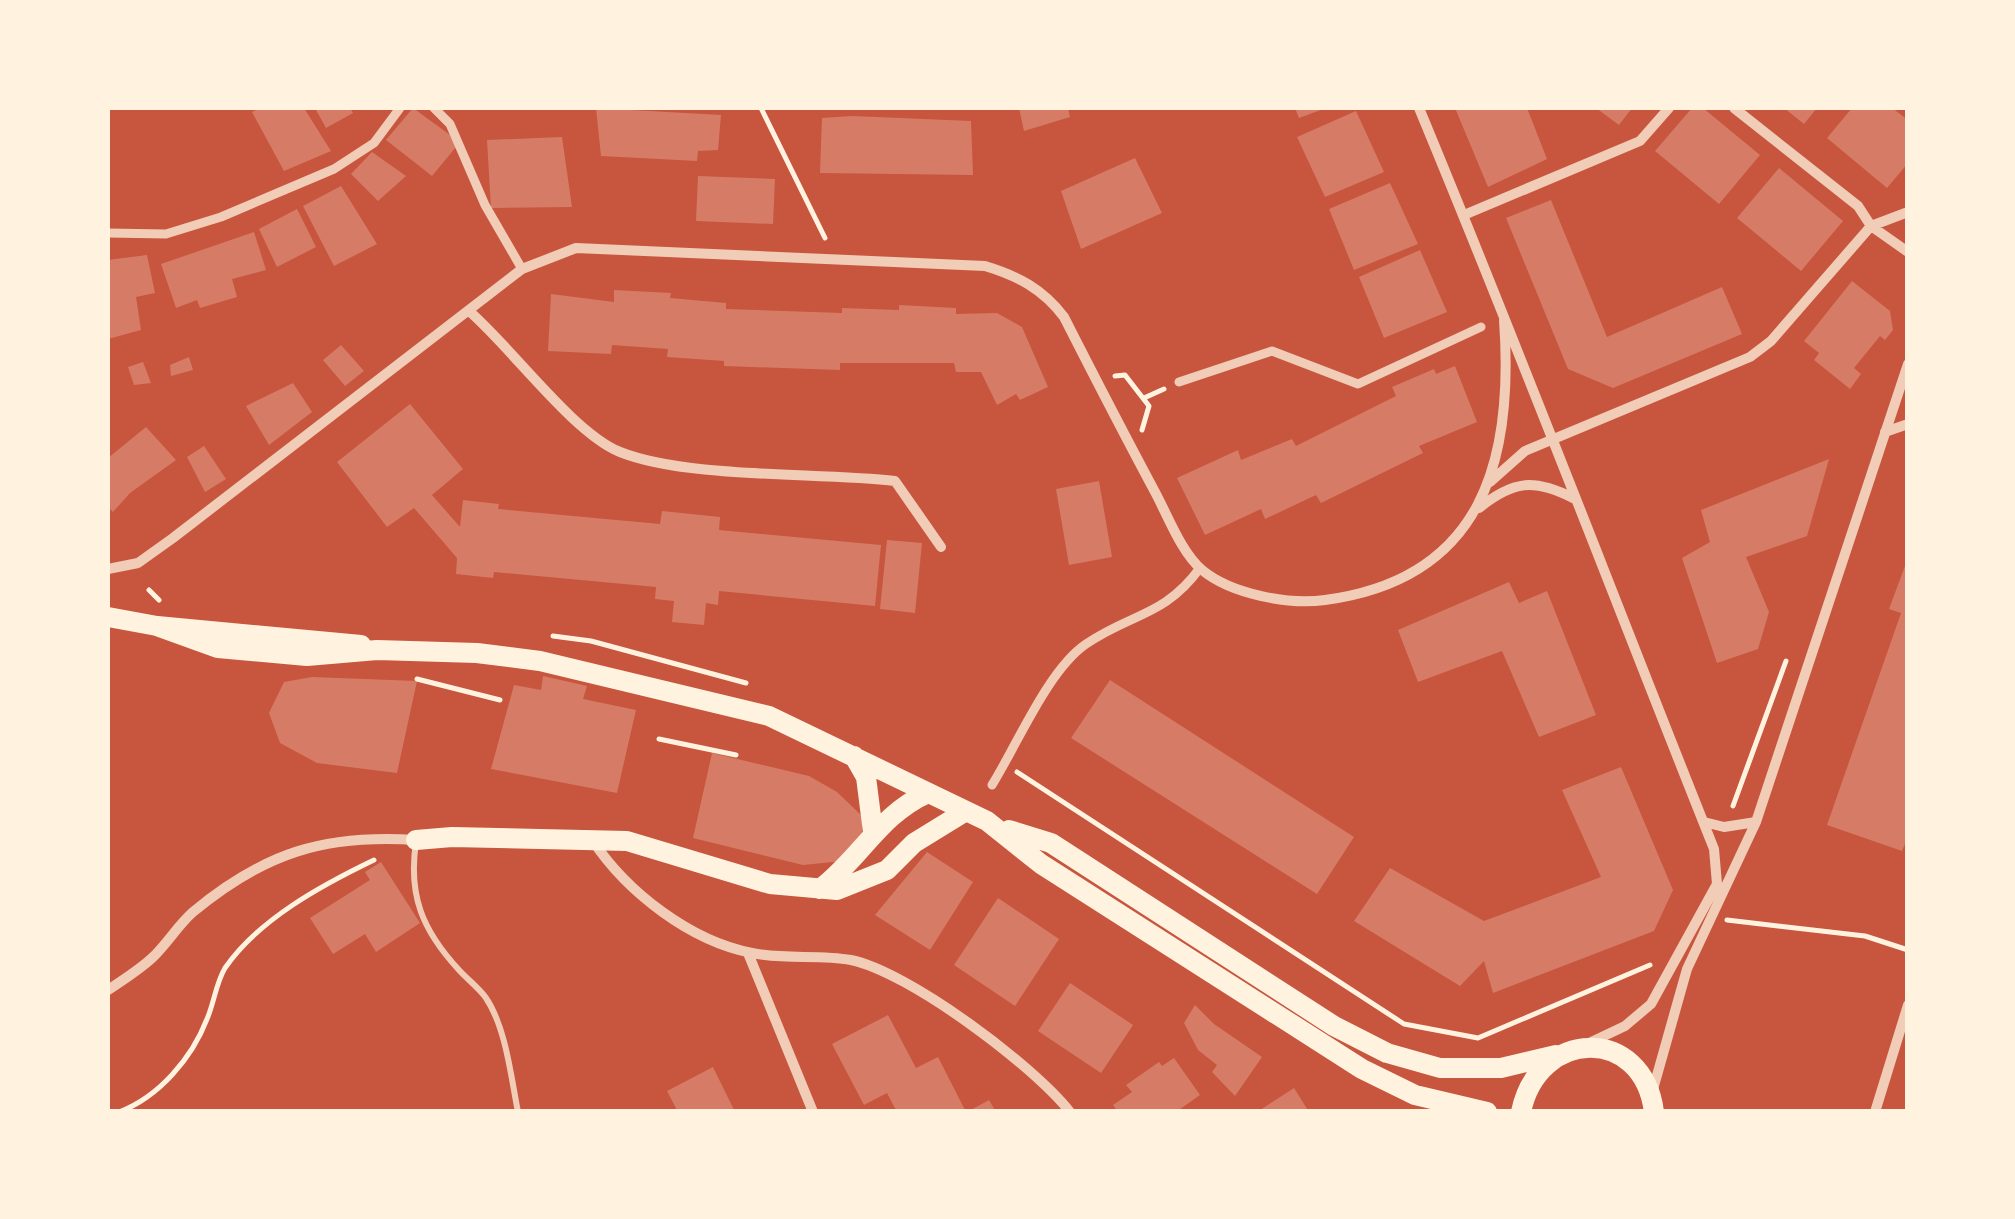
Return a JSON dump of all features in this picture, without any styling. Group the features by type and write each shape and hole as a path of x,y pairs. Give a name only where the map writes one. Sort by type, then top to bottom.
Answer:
{"main road":[{"path":"108,617 157,626 332,640 377,650 540,661 769,716 1000,828 1051,843 1334,1026 1387,1054 1440,1068 1501,1068 1578,1048 1615,1052 1631,1062 1653,1102"},
{"path":"853,754 866,777 873,832"},
{"path":"820,889 842,873 873,832 897,810 928,794"},
{"path":"416,840 627,841 770,884 820,889 865,882 887,870 930,831 966,811"},
{"path":"1000,828 1041,864 1362,1069 1414,1095 1488,1112"},
{"path":"1522,1112 1526,1089 1538,1070 1556,1055"}],"street":[{"path":"108,233 176,232 334,169 374,143 400,108"},
{"path":"434,108 450,124 466,153 473,182 522,269"},
{"path":"1419,108 1556,438 1574,501 1714,849 1717,884 1651,1004 1624,1026 1578,1048"},
{"path":"1464,215 1640,141 1669,108"},
{"path":"1734,108 1858,206 1871,226 1908,252"},
{"path":"1489,483 1525,451 1750,357 1771,340 1871,226 1908,212"},
{"path":"108,570 138,563 522,269 576,248 984,266 1009,273 1034,286 1064,317 1200,568 1262,595 1310,602 1346,597 1418,570 1444,552 1478,508 1489,483 1508,394 1504,320"},
{"path":"469,311 502,339 569,413 618,451 679,465 895,482 941,548"},
{"path":"1179,382 1272,351 1358,384 1481,326"},
{"path":"1653,1102 1687,968 1756,822 1885,432 1905,383 1908,364"},
{"path":"1885,432 1908,424"},
{"path":"1478,508 1518,482 1536,482 1574,501"},
{"path":"992,784 1065,664 1086,644 1179,596 1200,568"},
{"path":"1704,822 1724,827 1756,822"},
{"path":"108,990 152,958 191,913 259,864 294,849 387,838 416,840"},
{"path":"592,840 644,900 699,932 748,953 850,960 909,985 1027,1069 1070,1112"},
{"path":"748,953 813,1112"},
{"path":"1875,1112 1908,1005"}],"lane":[{"path":"416,840 411,878 423,920 455,966 487,1000 505,1050 518,1112"}],"path":[{"path":"760,108 825,238"},
{"path":"1112,377 1125,376 1149,406 1140,434"},
{"path":"416,679 500,700"},
{"path":"658,739 736,755"},
{"path":"1005,764 1404,1024 1478,1038 1654,964"},
{"path":"119,1112 137,1105 164,1084 191,1051 207,1021 223,971 247,941 349,872 416,840"},
{"path":"1712,919 1865,936 1908,950"}],"building":[{"path":"260,108 304,108 331,151 284,171 252,112"},
{"path":"315,108 350,108 353,113 326,128"},
{"path":"413,108 450,135 456,147 432,176 386,140"},
{"path":"596,108 721,115 718,150 698,151 697,161 601,156"},
{"path":"1019,108 1068,108 1070,117 1024,131"},
{"path":"1295,108 1326,108 1299,118"},
{"path":"1455,108 1527,108 1547,159 1488,187"},
{"path":"1596,108 1632,108 1619,125"},
{"path":"1692,108 1703,108 1760,155 1719,204 1655,151"},
{"path":"1784,108 1817,108 1804,124"},
{"path":"1852,108 1892,108 1908,120 1908,163 1887,188 1827,138"},
{"path":"1356,111 1384,172 1325,197 1297,137"},
{"path":"822,118 971,121 973,175 820,173"},
{"path":"562,137 572,207 491,208 487,140"},
{"path":"372,152 406,176 378,201 351,174"},
{"path":"1135,158 1162,213 1081,249 1061,191"},
{"path":"1779,168 1843,221 1801,271 1737,218"},
{"path":"698,176 775,179 773,224 696,221"},
{"path":"1390,183 1418,244 1354,270 1329,209"},
{"path":"341,186 377,244 334,266 303,206"},
{"path":"1551,200 1607,337 1722,287 1742,334 1613,388 1568,369 1506,218"},
{"path":"297,209 316,247 277,267 259,229"},
{"path":"254,232 266,270 232,279 237,297 200,308 197,300 176,308 161,264"},
{"path":"1420,250 1447,312 1384,338 1359,277"},
{"path":"147,255 155,293 136,297 141,330 108,339 108,260"},
{"path":"1852,281 1890,311 1893,330 1885,340 1880,336 1854,368 1861,374 1850,389 1814,360 1819,353 1804,341"},
{"path":"614,290 671,293 670,298 726,303 726,309 842,313 842,308 899,310 899,305 956,308 956,314 997,313 1022,327 1048,387 1020,400 1016,394 997,405 981,372 956,372 954,363 840,363 840,370 724,366 724,361 667,357 668,349 612,345 611,354 548,351 551,294 614,302"},
{"path":"341,345 364,371 345,386 323,360"},
{"path":"189,357 193,370 171,376 170,365"},
{"path":"143,362 151,383 134,385 128,367"},
{"path":"1455,366 1477,422 1419,446 1423,453 1321,503 1316,495 1265,519 1261,509 1205,535 1177,478 1238,450 1241,460 1292,439 1296,446 1396,396 1392,387 1434,369 1436,374"},
{"path":"293,383 312,412 269,445 246,406"},
{"path":"410,404 463,469 432,495 460,527 463,500 499,504 498,509 660,524 662,511 720,517 719,530 881,545 875,606 719,591 718,605 706,603 704,625 672,622 674,601 655,599 656,587 494,572 493,578 456,574 457,558 414,508 387,527 337,462"},
{"path":"146,427 176,460 130,493 113,512 108,507 108,458"},
{"path":"204,446 226,479 205,492 187,457"},
{"path":"1829,459 1807,536 1746,557 1769,612 1758,649 1717,663 1682,558 1710,542 1701,510"},
{"path":"1099,481 1112,557 1069,565 1056,489"},
{"path":"887,540 922,543 915,613 880,609"},
{"path":"1908,558 1908,836 1902,851 1827,825 1901,613 1889,609"},
{"path":"1509,582 1519,603 1547,591 1596,715 1539,737 1502,651 1418,682 1398,630"},
{"path":"543,676 587,686 583,699 636,710 617,793 491,769 514,685 541,690"},
{"path":"312,677 417,681 397,773 317,763 280,743 269,713 284,682"},
{"path":"1110,680 1354,837 1317,894 1071,738"},
{"path":"712,753 809,776 837,792 862,816 862,838 843,861 803,865 693,838"},
{"path":"1621,767 1673,890 1654,931 1493,993 1484,961 1460,986 1354,921 1390,868 1484,921 1601,877 1562,790"},
{"path":"927,852 973,882 930,950 875,915"},
{"path":"381,862 420,923 376,952 365,934 333,954 310,918 370,880 365,872"},
{"path":"998,898 1059,939 1015,1006 954,965"},
{"path":"1070,983 1133,1025 1101,1073 1038,1031"},
{"path":"1195,1005 1214,1024 1262,1057 1235,1096 1212,1072 1217,1065 1198,1050 1184,1023"},
{"path":"888,1015 916,1068 938,1057 966,1112 897,1112 887,1093 864,1105 832,1044"},
{"path":"1174,1058 1200,1095 1176,1112 1118,1112 1113,1105 1132,1092 1126,1085 1159,1062 1162,1066"},
{"path":"713,1067 735,1112 678,1112 667,1091"},
{"path":"1294,1088 1309,1112 1257,1112"},
{"path":"989,1100 996,1112 967,1112"}]}
